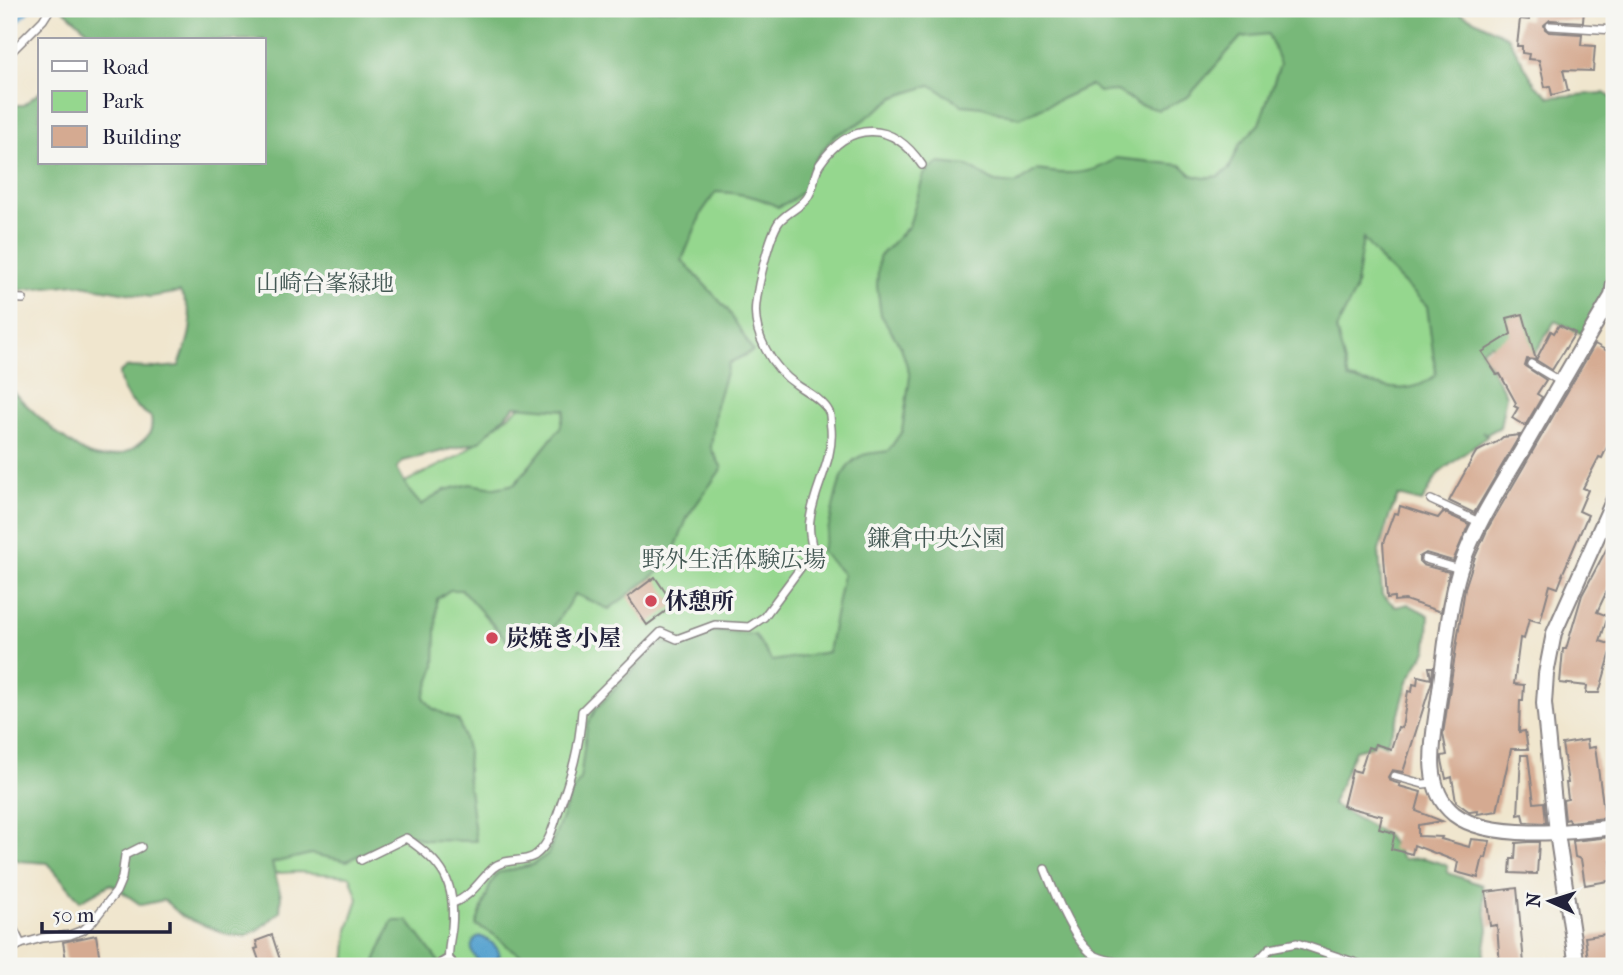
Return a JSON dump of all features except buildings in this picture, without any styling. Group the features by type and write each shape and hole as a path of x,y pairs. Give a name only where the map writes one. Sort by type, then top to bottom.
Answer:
{"street":[{"path":"1613,292 1479,522 1460,569 1436,718 1432,770 1444,803 1454,814 1477,826 1557,834 1614,827"},
{"path":"1577,966 1557,834 1544,702 1554,633 1614,499"}],"lane":[{"path":"9,54 43,20 50,9"},
{"path":"1550,26 1614,30"},
{"path":"453,903 462,900 475,889 495,866 533,856 550,838 571,781 579,744 582,711 599,693 662,632 677,639 715,625 749,627 764,617 813,551 809,523 832,445 830,412 782,373 771,359 757,324 755,304 772,233 780,221 807,199 819,164 838,141 852,134 873,132 890,136 916,156 922,165"},
{"path":"9,298 23,299"},
{"path":"1531,364 1561,383"},
{"path":"1431,500 1479,522"},
{"path":"1425,559 1460,569"},
{"path":"1394,776 1423,784 1435,783"},
{"path":"361,860 406,838 439,864 449,883 453,903 447,965"},
{"path":"9,951 20,944 83,930 116,891 122,878 125,855 141,847"},
{"path":"1045,869 1063,910 1082,943 1095,956 1134,966"},
{"path":"9,920 20,944"},
{"path":"1253,966 1270,948 1297,943 1365,966"}],"green space":[{"name":"鎌倉中央公園","path":"63,9 1453,9 1508,37 1535,84 1550,97 1604,93 1614,99 1614,258 1606,293 1582,334 1555,321 1529,363 1504,343 1494,348 1491,344 1481,350 1506,395 1500,427 1487,434 1482,431 1487,436 1438,474 1422,502 1398,496 1379,551 1382,595 1396,607 1408,604 1429,615 1427,649 1408,681 1399,714 1386,745 1375,740 1372,746 1355,750 1332,804 1386,835 1403,859 1424,858 1447,865 1448,873 1482,885 1488,929 1482,966 539,966 476,925 497,873 532,865 548,854 571,794 580,780 587,726 595,710 659,643 679,645 709,631 755,635 772,661 828,652 843,574 821,551 839,485 851,463 864,455 888,451 902,431 910,376 901,347 881,315 877,286 879,257 909,226 924,174 939,163 968,166 995,182 1015,184 1037,170 1078,173 1097,168 1116,158 1181,165 1192,175 1204,178 1219,176 1229,169 1240,144 1259,124 1280,64 1268,34 1241,37 1188,97 1159,110 1138,104 1117,91 1099,92 1091,85 1020,118 982,107 962,105 931,85 895,97 858,124 834,136 815,160 805,189 778,207 748,196 716,192 702,212 682,260 728,310 753,351 729,363 716,405 711,448 722,468 688,516 669,564 609,609 575,594 543,643 511,645 462,590 450,590 437,599 435,667 424,697 432,708 459,721 468,752 467,774 476,841 424,840 407,833 347,861 311,854 272,863 281,896 280,912 258,930 245,936 229,935 183,917 164,900 141,905 111,884 80,901 48,863 19,861 9,854 9,388 50,426 84,452 104,457 126,452 146,438 152,423 151,417 133,404 125,393 119,373 126,367 179,366 190,329 189,312 180,292 150,297 76,284 9,291 10,105 23,105 38,94 38,164 266,164 266,38 96,38","holes":["1363,238 1382,262 1427,306 1436,375 1415,387 1384,387 1349,379 1336,329 1355,292","515,406 565,410 560,428 515,484 495,488 470,484 445,490 421,505 410,492 397,468 403,461 479,442"]},
{"name":"鎌倉中央公園","path":"1430,9 1451,366 1370,490 1322,813 1440,966 345,966 348,930 358,899 350,876 298,872 235,875 405,482 459,456 527,401 536,127"},
{"path":"392,921 408,921 442,966 373,966"}],"water":[{"path":"479,936 492,943 500,955 489,966 479,962 473,954 472,944"}],"waterway":[{"path":"9,29 29,9"}],"place":[{"name":"休憩所","path":"651,601"},
{"name":"炭焼き小屋","path":"492,638"}],"park label":[{"name":"山崎台峯緑地","path":"325,283"},
{"name":"野外生活体験広場","path":"734,559"}]}
